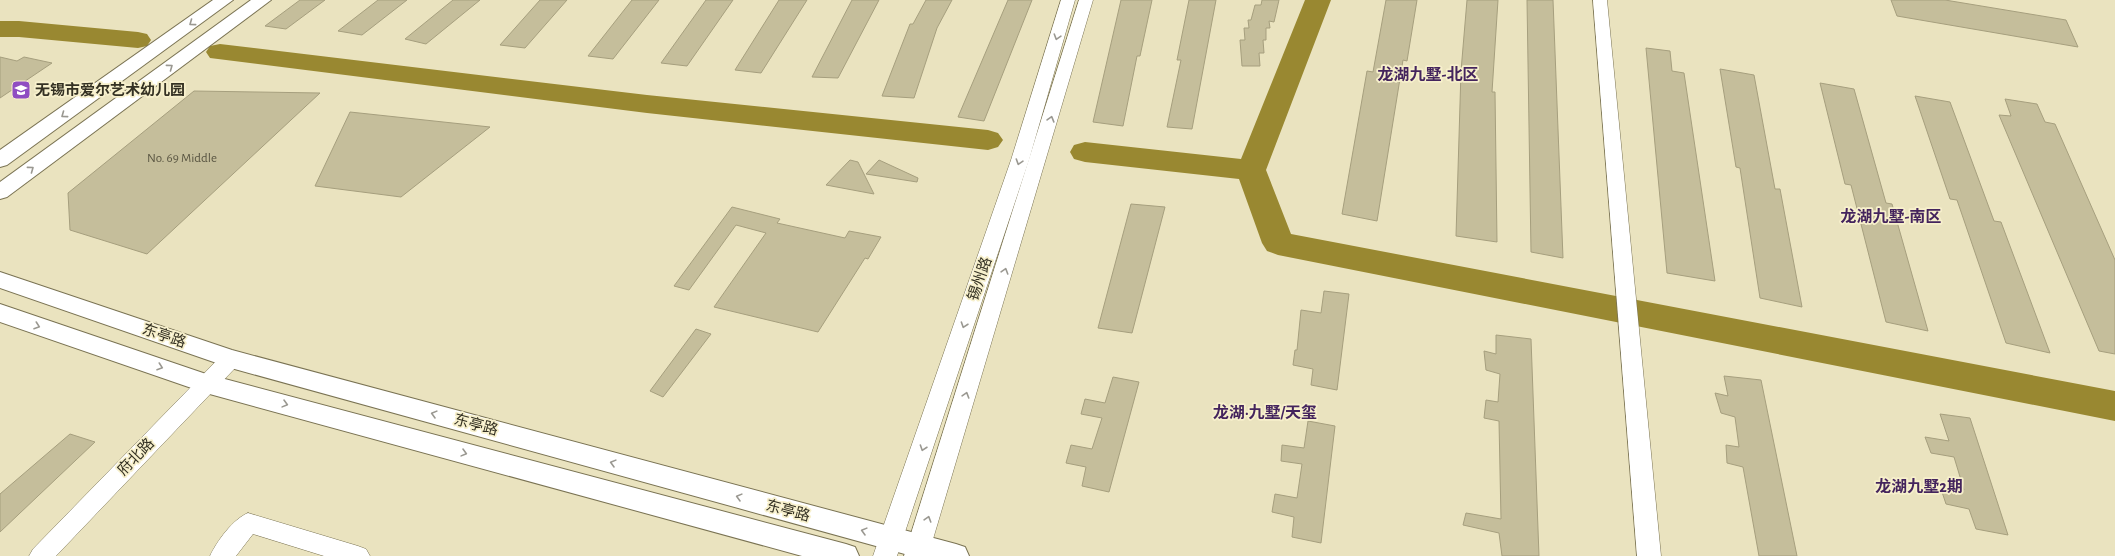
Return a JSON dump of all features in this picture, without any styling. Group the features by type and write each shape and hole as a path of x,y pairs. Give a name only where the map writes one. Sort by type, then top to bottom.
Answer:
{"main road":[{"path":"0,160 224,0"},
{"path":"0,192 262,0"},
{"name":"东亭路","path":"0,280 231,359 888,547 956,556"},
{"name":"东亭路","path":"0,313 206,383 846,556"}],"street":[{"name":"锡州路","path":"888,547 1020,160 1068,0"},
{"name":"锡州路","path":"917,551 1035,172 1086,0"},
{"path":"1600,0 1649,556"},
{"name":"府北路","path":"41,556 206,383 231,359"},
{"path":"222,556 248,523 358,556"}],"building":[{"path":"300,0 325,0 286,29 265,26"},
{"path":"378,0 407,0 362,35 338,31"},
{"path":"453,0 480,0 426,44 405,39"},
{"path":"540,0 567,0 525,48 500,45"},
{"path":"632,0 659,0 613,59 588,56"},
{"path":"706,0 733,0 687,66 661,63"},
{"path":"779,0 807,0 761,73 735,70"},
{"path":"852,0 879,0 838,78 812,77"},
{"path":"926,0 952,0 937,28 914,98 882,96 910,24 913,24"},
{"path":"1008,0 1032,0 984,121 958,117"},
{"path":"1121,0 1152,0 1140,56 1137,56 1123,126 1093,122"},
{"path":"1189,0 1216,0 1192,129 1167,127 1181,60 1177,60"},
{"path":"1262,0 1279,0 1274,22 1269,21 1270,28 1266,28 1266,40 1263,40 1264,53 1259,53 1260,66 1242,66 1240,40 1245,40 1244,28 1249,28 1248,20 1251,20 1255,5 1261,5"},
{"path":"1386,0 1417,0 1407,61 1403,60 1377,221 1342,214 1367,71 1373,72"},
{"path":"1467,0 1498,0 1492,92 1495,92 1497,242 1456,236 1461,71"},
{"path":"1527,0 1553,0 1563,258 1531,252"},
{"path":"1891,0 1945,0 2066,20 2078,47 1897,16"},
{"path":"1646,48 1670,51 1672,71 1684,73 1715,281 1667,273"},
{"path":"0,57 17,61 24,57 52,63 0,98"},
{"path":"1720,69 1754,75 1775,189 1780,189 1802,307 1760,298 1740,168 1736,167"},
{"path":"1820,83 1854,89 1886,203 1892,204 1928,331 1886,322 1851,185 1845,184"},
{"path":"194,91 320,93 147,254 70,230 68,193"},
{"path":"1915,96 1950,102 1994,221 2001,222 2050,353 2006,343 1957,200 1950,199"},
{"path":"2005,99 2037,104 2045,122 2055,124 2115,260 2115,354 2099,351 1999,115 2011,116"},
{"path":"350,112 490,127 401,197 315,186"},
{"path":"850,160 858,162 874,194 826,185"},
{"path":"879,160 918,178 917,182 866,174"},
{"path":"1131,204 1165,207 1132,333 1098,328"},
{"path":"732,207 780,219 777,223 845,238 849,231 881,237 868,259 865,258 818,332 714,307 766,233 736,225 689,290 674,286"},
{"path":"1324,291 1349,294 1337,390 1311,385 1313,369 1293,365 1295,350 1297,350 1301,310 1321,313"},
{"path":"696,329 711,334 663,397 650,391"},
{"path":"1496,335 1531,339 1539,556 1502,556 1499,533 1463,525 1466,513 1501,519 1499,421 1484,418 1486,400 1498,402 1500,374 1486,370 1484,351 1496,354"},
{"path":"1724,376 1761,380 1797,556 1759,556 1743,467 1727,463 1726,445 1739,447 1735,417 1721,413 1715,393 1728,396"},
{"path":"1113,377 1139,382 1109,492 1082,486 1086,467 1066,463 1071,445 1092,449 1102,418 1081,414 1085,399 1105,403"},
{"path":"1940,414 1970,418 2008,535 1976,529 1969,509 1946,504 1940,486 1964,490 1954,457 1931,453 1925,437 1949,441"},
{"path":"1308,421 1335,426 1321,543 1292,537 1294,517 1272,512 1275,494 1297,498 1302,464 1281,461 1282,445 1304,448"},
{"path":"70,434 95,442 0,532 0,494"}],"waterway":[{"path":"1251,170 1318,0"},
{"path":"0,29 19,29 138,40"},
{"path":"220,52 647,104 988,140"},
{"path":"1085,152 1251,170"},
{"path":"1251,170 1278,243 2115,406"}],"place":[{"name":"无锡市爱尔艺术幼儿园","path":"21,90"}],"district":[{"name":"龙湖九墅-北区","path":"1428,75"},
{"name":"龙湖九墅-南区","path":"1891,217"},
{"name":"龙湖·九墅/天玺","path":"1265,413"},
{"name":"龙湖九墅2期","path":"1919,487"}]}
